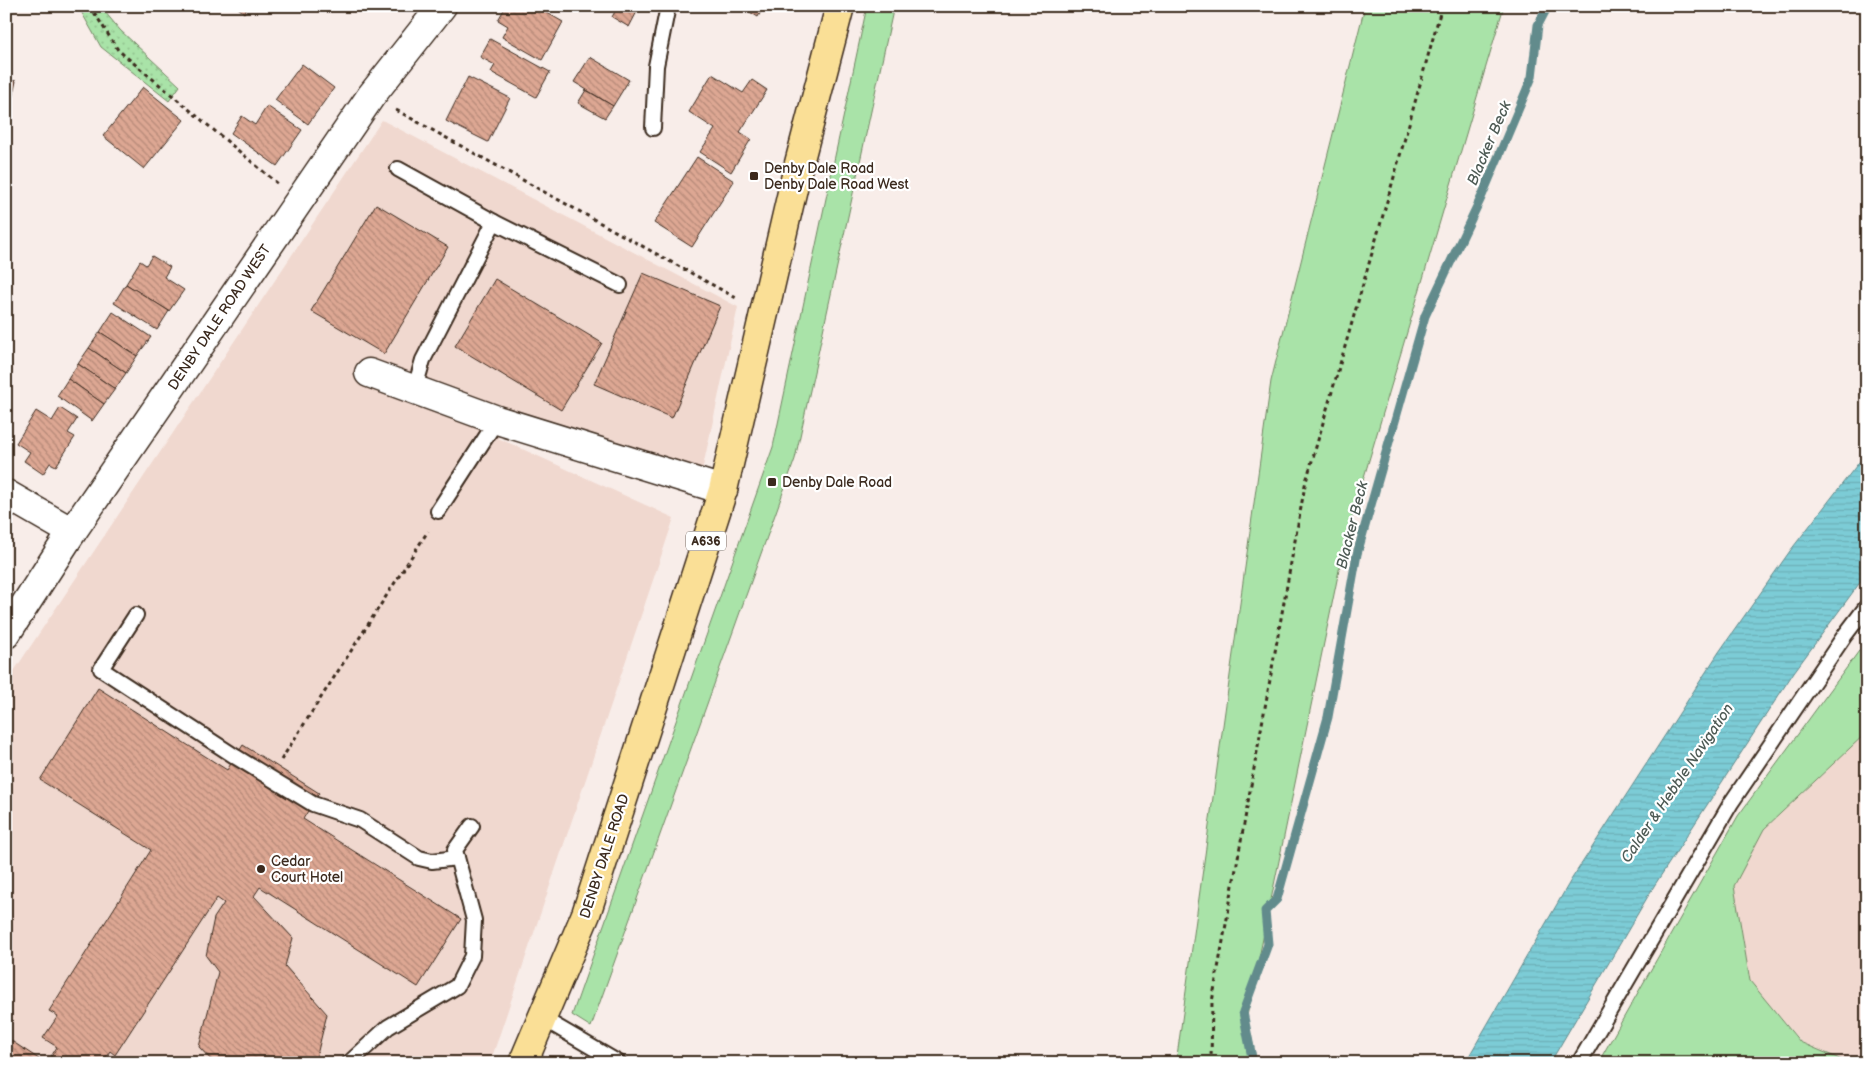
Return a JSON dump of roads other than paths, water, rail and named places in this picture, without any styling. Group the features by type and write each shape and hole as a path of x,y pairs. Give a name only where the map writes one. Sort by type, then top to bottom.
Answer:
{"main road":[{"name":"DENBY DALE ROAD","path":"523,1063 586,914 722,490 797,171 840,6"}],"street":[{"name":"DENBY DALE ROAD WEST","path":"6,634 72,532 371,96 442,6"},
{"path":"369,373 497,420 722,490"},
{"path":"6,494 72,532"}],"lane":[{"path":"652,128 656,66 668,6"},
{"path":"398,169 494,222 620,285"},
{"path":"414,391 422,360 494,222"},
{"path":"438,511 497,420"},
{"path":"1579,1063 1731,803 1845,635 1867,606"},
{"path":"136,616 101,669 313,804 360,820 419,858 432,861 457,858"},
{"path":"350,1063 388,1027 457,986 472,956 474,920 455,850 472,826"},
{"path":"542,1018 619,1063"}],"water":[{"name":"Calder & Hebble Navigation","path":"1867,452 1867,573 1794,672 1654,886 1550,1063 1465,1063 1571,880 1719,652 1790,551"}],"waterway":[{"name":"Blacker Beck","path":"1253,1063 1243,1012 1268,944 1265,911 1277,899 1328,717 1357,554 1425,316 1481,198 1532,77 1538,25 1548,6"}],"place":[{"name":"Denby Dale Road Denby Dale Road West","path":"754,176"},
{"name":"Denby Dale Road","path":"772,482"},
{"name":"Cedar Court Hotel","path":"261,869"}]}
